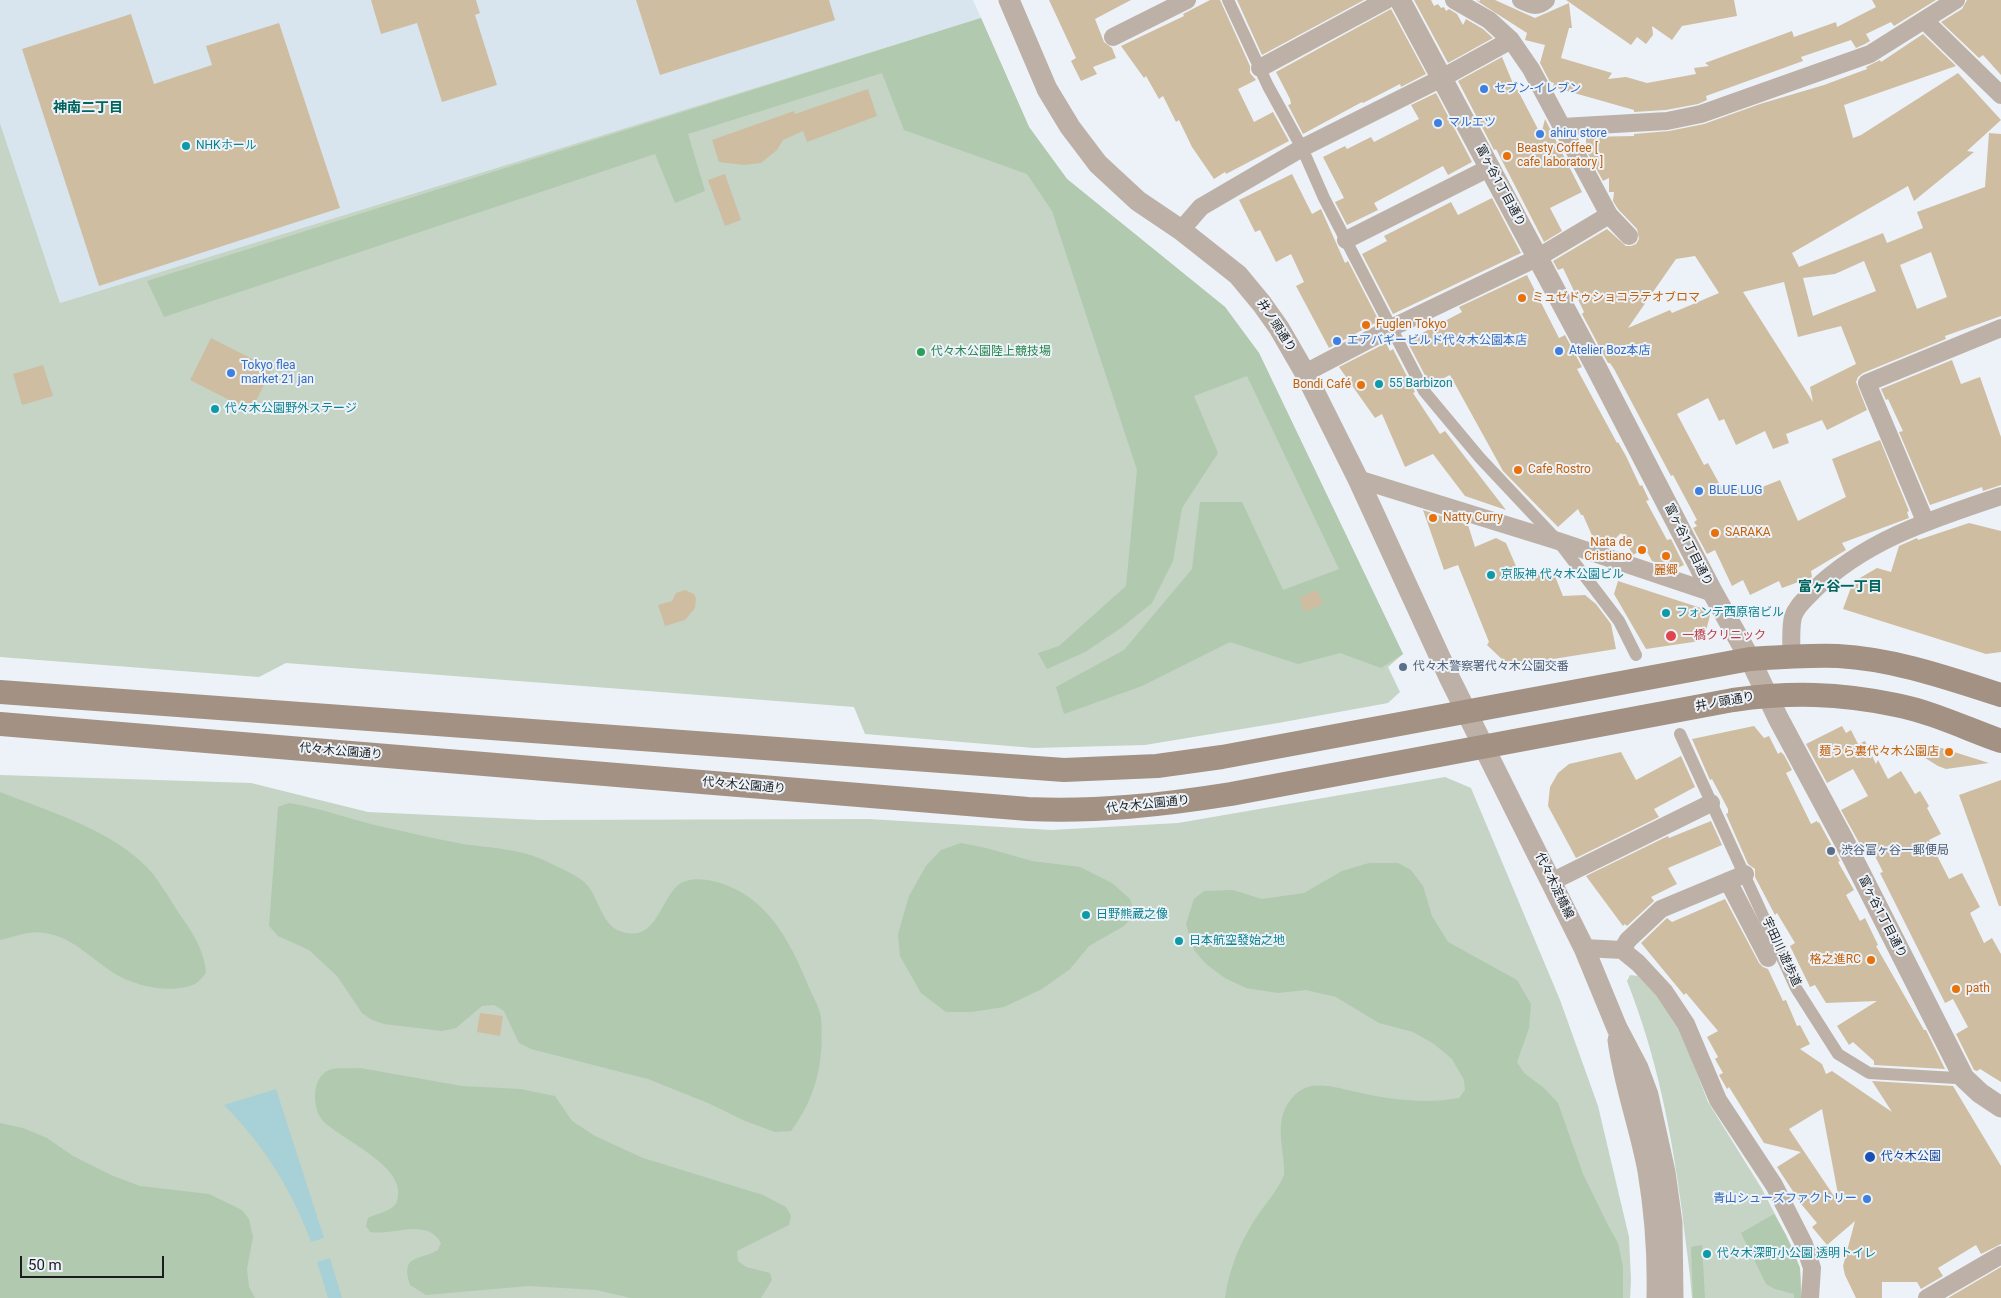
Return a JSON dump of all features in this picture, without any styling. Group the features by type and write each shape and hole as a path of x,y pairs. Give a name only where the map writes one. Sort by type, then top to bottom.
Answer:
{"main road":[{"path":"0,692 1064,770 1157,766 1222,757 1750,659 1791,655 1840,656 1891,663 1940,675 2001,695"},
{"name":"井ノ頭通り","path":"1485,747 1732,700 1767,695 1804,693 1897,705 2001,741"},
{"name":"代々木公園通り","path":"0,724 1018,808 1062,810 1100,810 1192,800 1485,747"}],"street":[{"name":"井ノ頭通り","path":"1010,0 1047,89 1070,127 1098,164 1138,201 1181,230 1238,275 1274,320 1305,374 1358,479 1485,747"},
{"path":"1113,37 1187,0"},
{"path":"1260,68 1386,0"},
{"name":"富ヶ谷1丁目通り","path":"1400,0 1491,167 1713,593 1750,659 1964,1078 1980,1093 2001,1107"},
{"path":"1454,0 1489,20 1511,40 1531,69 1609,215 1629,236"},
{"path":"1521,0 1535,6 1546,0"},
{"path":"1562,127 1667,121 1701,114 1870,54 1956,0"},
{"path":"1230,5 1260,68 1302,148 1324,198 1424,391 1436,408 1480,458 1558,541 1619,621 1636,655"},
{"path":"1925,21 2001,94"},
{"path":"1181,230 1201,207 1302,148 1442,78 1511,40"},
{"path":"1346,240 1491,167"},
{"path":"1305,374 1390,328 1537,258 1609,215"},
{"path":"1925,521 1867,383 2001,328"},
{"path":"1358,479 1558,541 1713,593"},
{"path":"1791,655 1793,616 1801,603 1828,578 1857,557 1925,521 2001,496"},
{"name":"宇田川 遊歩道","path":"1680,734 1796,988 1838,1054 1869,1073 1956,1078"},
{"name":"代々木淀橋線","path":"1485,747 1584,948 1617,1028 1638,1068 1648,1095 1657,1132 1672,1223 1673,1298"},
{"path":"1552,882 1711,803"},
{"path":"1622,950 1628,940 1661,909 1744,874"},
{"path":"1728,882 1768,958"},
{"path":"1584,948 1622,950 1638,963 1664,991 1686,1024 1718,1100 1774,1185 1804,1244 1812,1268 1810,1298"},
{"name":"代々木淀橋線","path":"1617,1028 1622,1069 1640,1134 1648,1172 1655,1225 1657,1298"},
{"path":"1927,1298 2001,1255"}],"shaded area":[{"path":"0,0 973,0 981,18 60,303 0,123"}],"green space":[{"path":"981,18 1029,127 1067,179 1225,307 1259,353 1403,654 1388,667 1400,692 1388,703 1145,745 1034,748 865,734 854,707 286,663 259,677 0,657 0,123 60,303"},
{"path":"981,18 1029,127 1067,179 1225,307 1259,353 1403,654 1381,668 1340,653 1298,664 1230,642 1142,686 1064,714 1056,687 1124,650 1192,569 1200,502 1242,502 1283,590 1339,569 1247,376 1194,396 1218,453 1182,508 1173,561 1152,603 1121,628 1085,652 1047,669 1038,653 1059,646 1126,586 1137,470 1052,211 1027,174 904,130 882,73 688,134 705,191 675,203 655,154 164,317 147,281"},
{"path":"0,775 251,783 368,812 539,820 869,819 1051,830 1178,823 1445,777 1471,788 1560,1000 1598,1106 1629,1237 1630,1298 0,1298"},
{"path":"0,792 82,824 102,834 138,859 153,874 197,941 206,973 199,981 195,984 176,989 155,988 135,983 117,975 74,944 55,935 40,932 28,933 0,940"},
{"path":"289,803 422,836 528,854 583,881 593,893 608,922 620,931 631,934 648,928 676,887 685,881 701,879 717,882 735,889 750,898 774,922 793,952 818,1006 821,1018 820,1063 813,1091 800,1118 791,1131 775,1132 648,1079 531,1049 519,1043 504,1011 494,1005 482,1006 456,1028 442,1031 384,1024 372,1020 362,1013 337,976 309,950 278,936 269,926 278,807"},
{"path":"961,843 1032,861 1080,867 1112,883 1130,899 1135,914 1124,926 1089,946 1070,969 1042,989 1004,1007 971,1012 946,1012 921,993 900,956 898,934 909,896 926,866 941,850"},
{"path":"1369,863 1398,863 1411,870 1423,886 1432,916 1448,942 1517,980 1531,1004 1529,1028 1517,1062 1524,1073 1544,1088 1558,1103 1583,1174 1618,1243 1623,1267 1623,1298 1225,1298 1235,1258 1244,1239 1284,1175 1282,1118 1289,1102 1297,1093 1307,1087 1325,1086 1385,1098 1435,1101 1459,1098 1465,1090 1464,1080 1452,1059 1434,1044 1413,1032 1379,1023 1336,997 1306,990 1278,993 1246,988 1225,978 1206,964 1194,950 1186,924 1194,899 1204,891 1233,890 1262,899 1304,893 1342,871"},
{"path":"1630,975 1638,976 1666,1006 1682,1034 1708,1102 1762,1189 1791,1245 1800,1268 1802,1298 1692,1298 1682,1211 1668,1123 1647,1038 1627,981"},
{"path":"360,1068 462,1086 520,1089 555,1096 572,1121 595,1136 643,1158 763,1195 786,1207 791,1216 789,1225 737,1251 738,1261 746,1267 770,1273 772,1280 761,1298 631,1298 596,1290 529,1286 426,1295 410,1285 407,1268 413,1260 438,1250 441,1243 435,1235 418,1229 379,1233 370,1232 366,1226 368,1218 392,1208 397,1201 398,1189 393,1177 372,1155 323,1121 317,1109 315,1101 316,1086 323,1074 332,1069"},
{"path":"0,1123 23,1128 47,1138 73,1156 111,1175 140,1186 209,1194 242,1210 249,1219 253,1237 247,1269 249,1287 255,1298 0,1298"},
{"path":"1774,1214 1786,1235 1800,1268 1801,1298 1794,1298 1794,1294 1775,1289 1766,1284 1741,1233"},
{"path":"1702,1245 1705,1298 1693,1298 1691,1247"}],"water":[{"path":"276,1089 324,1238 311,1242 295,1204 275,1169 264,1152 224,1105"},
{"path":"330,1258 342,1298 328,1298 317,1262"}],"building":[{"path":"371,0 476,0 480,13 475,15 497,85 442,102 417,23 381,34"},
{"path":"636,0 829,0 835,20 660,75"},
{"path":"1049,0 1131,0 1095,19 1104,42 1112,48 1116,58 1093,67 1097,74 1081,81 1071,61 1076,58"},
{"path":"1210,0 1220,0 1250,66 1250,73 1256,80 1238,89 1254,122 1273,112 1289,141 1214,179 1192,147 1179,120 1176,122 1163,96 1159,99 1146,76 1144,78 1121,46 1184,16 1183,14"},
{"path":"1237,0 1364,0 1262,55"},
{"path":"1414,0 1431,0 1434,6 1438,4 1441,8 1444,7 1446,11 1449,9 1457,14 1463,25 1466,19 1483,29 1493,38 1448,63"},
{"path":"1480,0 1495,0 1535,18 1569,3 1572,28 1569,28 1561,58 1612,73 1608,79 1626,77 1647,83 1696,74 1694,68 1709,66 1705,63 1792,31 1794,37 1836,22 1837,27 1876,7 1872,0 1936,0 1894,26 1891,22 1866,34 1870,41 1856,48 1851,40 1801,57 1803,61 1706,96 1707,100 1698,104 1666,110 1634,112 1634,110 1553,87 1554,83 1550,82 1540,63 1545,45 1525,40 1527,33 1477,1 1479,2"},
{"path":"1566,0 1734,0 1737,16 1682,26 1672,40 1652,26 1653,35 1646,44 1637,37 1631,45"},
{"path":"1967,0 2001,0 2001,75 1983,55 1979,58 1941,22 1962,9"},
{"path":"1391,9 1426,74 1401,87 1400,84 1362,102 1303,134 1288,105 1291,104 1290,99 1276,72"},
{"name":"NHKホール","path":"131,14 154,84 212,65 206,46 279,23 340,208 99,286 22,49"},
{"path":"1923,34 1956,66 1844,105 1853,138 1861,135 1958,73 2001,120 1967,151 1974,152 1914,201 1908,186 1792,253 1799,267 1883,233 1887,243 1923,228 1917,212 1985,187 1989,133 2001,134 2001,316 1945,336 1946,339 1863,373 1856,382 1867,410 1827,430 1822,420 1786,434 1789,443 1773,449 1765,431 1736,445 1724,419 1719,421 1708,398 1677,414 1704,465 1708,463 1725,494 1739,488 1742,495 1780,480 1798,521 1846,497 1832,459 1880,440 1909,511 1907,512 1909,518 1842,543 1846,550 1811,571 1812,577 1782,588 1779,581 1750,595 1743,580 1732,586 1715,550 1707,554 1693,528 1697,526 1694,522 1697,520 1673,475 1671,476 1614,369 1608,363 1582,314 1584,312 1563,268 1558,270 1553,261 1607,229 1626,246 1636,244 1639,239 1637,229 1613,201 1614,192 1609,192 1609,178 1603,181 1586,150 1586,137 1634,136 1634,134 1669,131 1704,124 1760,104 1824,85 1867,69 1866,67 1880,60 1881,62","holes":["1931,252 1947,297 1917,309 1900,265","1695,256 1719,293 1672,313 1670,310 1628,328 1676,259","1864,261 1876,291 1813,316 1803,278 1835,274","1784,282 1798,337 1841,326 1856,364 1810,387 1813,402 1743,292"]},
{"path":"1502,57 1514,86 1514,83 1541,135 1545,119 1582,192 1550,208 1562,231 1544,242 1458,81"},
{"path":"868,89 877,116 807,142 803,131 783,140 777,150 761,163 744,165 719,162 712,140 794,111 795,114"},
{"path":"1436,93 1472,162 1448,175 1443,166 1374,203 1378,210 1347,225 1335,202 1344,198 1323,157 1345,146 1347,149 1371,137 1374,142 1419,119 1411,105"},
{"path":"725,174 741,220 725,226 708,180"},
{"path":"1292,174 1312,214 1321,209 1345,263 1348,261 1379,321 1329,348 1296,286 1304,282 1291,254 1276,262 1260,230 1255,232 1239,200"},
{"path":"1492,198 1521,253 1393,314 1362,254 1387,241 1384,236 1451,202 1458,215"},
{"path":"1527,275 1559,338 1565,335 1582,367 1577,369 1626,456 1640,486 1642,485 1649,500 1646,501 1667,540 1671,539 1684,565 1675,569 1652,561 1645,548 1633,555 1621,533 1610,544 1594,540 1583,515 1581,515 1578,509 1558,527 1503,471 1450,375 1430,385 1407,341 1462,312 1459,307"},
{"path":"211,338 272,369 251,411 190,380"},
{"path":"1386,343 1390,351 1393,349 1415,392 1413,393 1440,434 1445,431 1506,510 1465,496 1433,454 1405,467 1382,414 1375,418 1339,367"},
{"path":"1952,360 1961,384 1980,377 2001,437 2001,485 1983,491 1982,487 1930,505 1899,432 1903,431 1888,399 1886,400 1881,389"},
{"path":"43,365 53,396 22,405 13,374"},
{"path":"1423,510 1468,525 1475,547 1496,538 1506,543 1522,580 1552,569 1563,596 1585,595 1596,604 1611,624 1616,649 1509,666 1487,645 1489,642 1458,565 1444,570"},
{"path":"1969,523 2001,531 2001,652 1986,654 1843,609 1853,582 1877,568 1891,572 1899,546 1917,538 1918,540"},
{"name":"フォンテ西原宿ビル","path":"1618,581 1707,610 1710,615 1705,635 1700,641 1646,649 1614,594"},
{"path":"685,590 694,594 696,598 695,608 685,620 665,626 658,605 672,601 676,593"},
{"path":"1317,590 1323,604 1305,612 1299,598"},
{"path":"1754,726 1764,738 1769,736 1778,754 1781,752 1784,755 1792,770 1786,773 1811,824 1819,822 1854,890 1846,895 1860,921 1865,918 1878,945 1876,946 1924,1030 1926,1030 1945,1069 1874,1065 1874,1061 1853,1042 1849,1045 1837,1026 1877,1001 1826,1003 1815,985 1810,987 1790,946 1795,943 1777,913 1775,915 1755,877 1755,869 1748,864 1726,814 1728,809 1712,779 1710,780 1692,739"},
{"path":"1842,726 1846,733 1851,730 1858,744 1865,741 1876,764 1878,760 1888,779 1901,771 1915,794 1920,791 1929,806 1927,808 1941,834 1929,840 1949,879 1962,873 1980,907 1970,913 1984,943 1992,938 2001,954 2001,1082 1980,1069 1974,1070 1956,1034 1968,1027 1953,999 1945,1003 1880,873 1883,872 1869,844 1862,848 1841,810 1868,796 1853,769 1827,783 1806,744"},
{"path":"1932,745 1989,763 1946,769 1922,756"},
{"path":"1621,752 1636,780 1681,756 1695,787 1654,809 1659,817 1576,858 1548,806 1550,787 1558,773 1569,764"},
{"path":"2001,780 2001,906 1999,906 1959,795"},
{"path":"1711,821 1722,845 1668,868 1677,884 1651,897 1654,901 1627,926 1625,924 1623,926 1586,876 1668,836 1669,838"},
{"path":"1725,899 1759,963 1768,969 1783,1001 1786,1000 1797,1026 1800,1025 1810,1044 1800,1049 1822,1064 1826,1074 1832,1071 1892,1112 1872,1081 1953,1086 2001,1166 2001,1244 1981,1254 1976,1245 1938,1268 1943,1276 1921,1289 1917,1282 1882,1282 1882,1298 1856,1298 1845,1275 1843,1266 1855,1221 1827,1245 1812,1227 1817,1223 1802,1205 1777,1167 1801,1152 1764,1143 1729,1087 1727,1089 1719,1075 1723,1073 1715,1059 1718,1057 1707,1037 1718,1031 1686,993 1684,995 1641,943 1667,918 1672,922","holes":["1822,1109 1840,1205 1789,1129"]},
{"path":"480,1013 503,1016 500,1036 477,1032"},
{"path":"2001,1267 2001,1298 1948,1298"}],"place":[{"name":"セブン-イレブン","path":"1484,89"},
{"name":"マルエツ","path":"1438,123"},
{"name":"ahiru store","path":"1540,134"},
{"name":"NHKホール","path":"186,146"},
{"name":"Beasty Coffee [ cafe laboratory ]","path":"1507,156"},
{"name":"ミュゼドゥショコラテオブロマ","path":"1522,298"},
{"name":"Fuglen Tokyo","path":"1366,325"},
{"name":"エアバギービルド代々木公園本店","path":"1337,341"},
{"name":"Atelier Boz本店","path":"1559,351"},
{"name":"代々木公園陸上競技場","path":"921,352"},
{"name":"Tokyo flea market 21 jan","path":"231,373"},
{"name":"55 Barbizon","path":"1379,384"},
{"name":"Bondi Café","path":"1361,385"},
{"name":"代々木公園野外ステージ","path":"215,409"},
{"name":"Cafe Rostro","path":"1518,470"},
{"name":"BLUE LUG","path":"1699,491"},
{"name":"Natty Curry","path":"1433,518"},
{"name":"SARAKA","path":"1715,533"},
{"name":"Nata de Cristiano","path":"1642,550"},
{"name":"麗郷","path":"1666,556"},
{"name":"京阪神 代々木公園ビル","path":"1491,575"},
{"name":"フォンテ西原宿ビル","path":"1666,613"},
{"name":"一橋クリニック","path":"1671,636"},
{"name":"代々木警察署代々木公園交番","path":"1403,667"},
{"name":"麺うら裏代々木公園店","path":"1949,752"},
{"name":"渋谷富ヶ谷一郵便局","path":"1831,851"},
{"name":"日野熊蔵之像","path":"1086,915"},
{"name":"日本航空發始之地","path":"1179,941"},
{"name":"格之進RC","path":"1871,960"},
{"name":"path","path":"1956,989"},
{"name":"代々木公園","path":"1870,1157"},
{"name":"青山シューズファクトリー","path":"1867,1199"},
{"name":"代々木深町小公園 透明トイレ","path":"1707,1254"}],"district":[{"name":"神南二丁目","path":"88,108"},
{"name":"富ヶ谷一丁目","path":"1840,587"}]}
